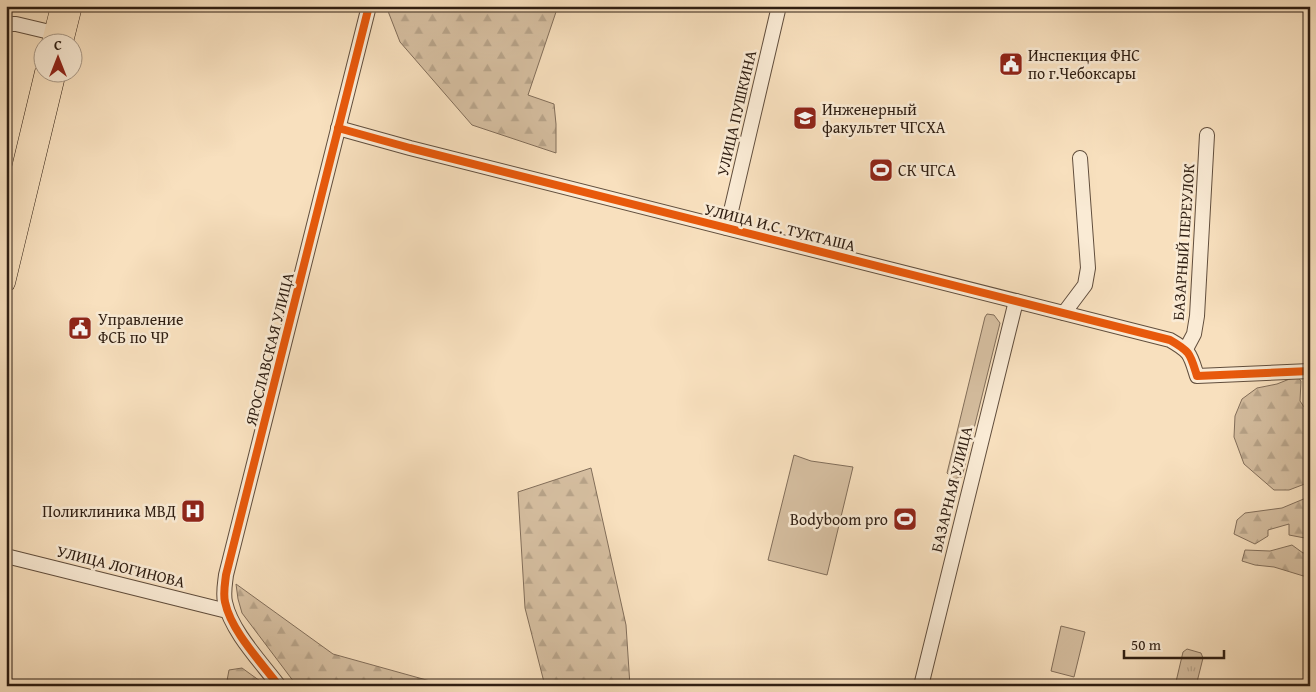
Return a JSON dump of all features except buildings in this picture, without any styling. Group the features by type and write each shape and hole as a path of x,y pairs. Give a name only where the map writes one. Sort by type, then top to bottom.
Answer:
{"main road":[{"path":"59,32 60,6"},
{"path":"62,32 73,6"},
{"path":"6,283 10,240 42,82"},
{"path":"10,240 54,82"}],"street":[{"name":"ЯРОСЛАВСКАЯ УЛИЦА","path":"279,686 248,646 227,611 224,591 226,575 369,6"},
{"name":"УЛИЦА ПУШКИНА","path":"727,228 779,6"},
{"path":"6,24 16,24 39,32"},
{"name":"УЛИЦА И.С. ТУКТАША","path":"338,128 410,148 1170,340 1186,349"},
{"name":"БАЗАРНЫЙ ПЕРЕУЛОК","path":"1186,349 1194,334 1197,316 1207,135"},
{"path":"1064,313 1085,285 1088,268 1080,158"},
{"name":"БАЗАРНАЯ УЛИЦА","path":"921,686 1016,301"},
{"path":"1186,349 1192,359 1197,376 1310,371"},
{"name":"УЛИЦА ЛОГИНОВА","path":"6,556 227,611"}],"green space":[{"path":"386,6 558,6 528,95 554,104 556,153 472,125 400,42"},
{"path":"987,314 994,315 1000,323 962,477 953,479 947,473"},
{"path":"1297,376 1301,381 1300,401 1304,407 1310,406 1310,482 1289,490 1274,490 1244,464 1234,437 1235,416 1242,399 1257,388 1277,384"},
{"path":"794,455 811,461 853,467 827,575 768,560"},
{"path":"591,468 626,625 630,686 545,686 525,608 518,492"},
{"path":"1306,498 1310,499 1310,539 1289,535 1289,524 1268,530 1268,536 1255,544 1234,534 1237,520 1245,513 1282,508"},
{"path":"1292,545 1303,553 1310,552 1310,578 1274,567 1255,565 1242,561 1245,550 1270,551"},
{"path":"236,584 333,654 448,686 297,686 242,613"},
{"path":"1061,626 1085,632 1074,677 1051,671"},
{"path":"1187,649 1201,653 1203,658 1196,686 1175,686 1183,652"},
{"path":"242,668 267,686 226,686 229,670"}],"cycle path":[{"path":"279,686 233,624 224,599 224,588 369,6"},
{"path":"338,128 410,148 1170,340 1189,354 1197,376 1310,371"}],"place":[{"name":"Инспекция ФНС по г.Чебоксары","path":"1011,64"},
{"name":"Инженерный факультет ЧГСХА","path":"805,118"},
{"name":"СК ЧГСА","path":"881,170"},
{"name":"Управление ФСБ по ЧР","path":"80,328"},
{"name":"Поликлиника МВД","path":"193,511"},
{"name":"Bodyboom pro","path":"905,519"}]}
